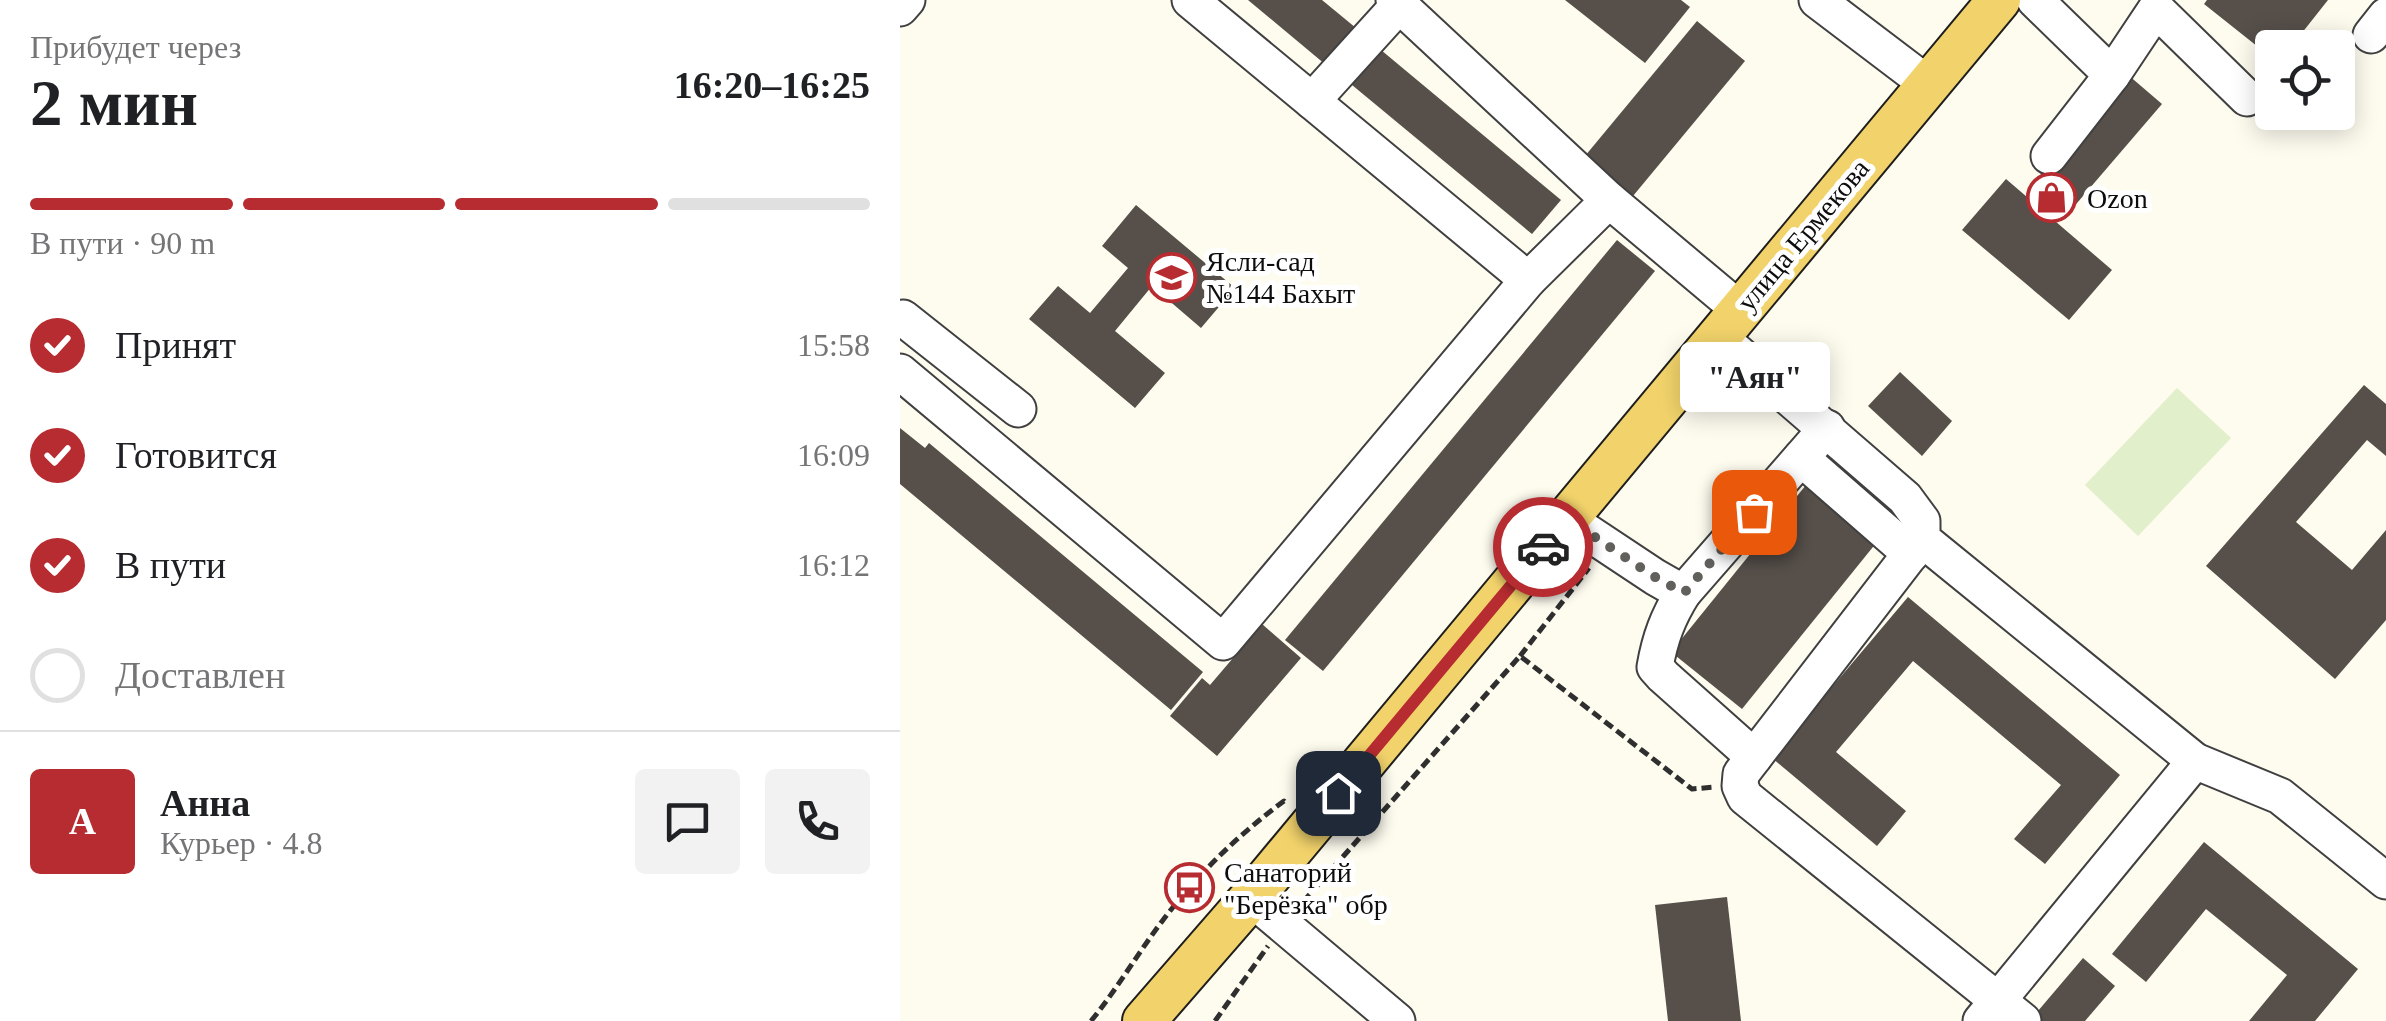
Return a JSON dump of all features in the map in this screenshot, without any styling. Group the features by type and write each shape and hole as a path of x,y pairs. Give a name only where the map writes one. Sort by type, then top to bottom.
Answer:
{"main road":[{"name":"улица Ермекова","path":"1148,1018 1999,0"}],"street":[{"path":"900,8 907,0"},
{"path":"1190,0 1528,280"},
{"path":"1817,0 1928,85"},
{"path":"2034,0 2112,75"},
{"path":"1312,101 1397,3 1609,200 1827,428 1905,498 1922,521 1917,546 1747,771 1746,797 2000,1014 2196,761"},
{"path":"2048,156 2112,75 2156,8 2247,98"},
{"path":"900,372 1223,642 1528,280 1609,200"},
{"path":"900,320 1018,409"},
{"path":"1747,771 1655,667 1659,643 1668,618 1684,593 1827,428"},
{"path":"1801,458 2196,761 2280,796 2386,881"},
{"path":"1566,518 1684,593"},
{"path":"1251,898 1397,1021"}],"path":[{"path":"1215,1021 1283,925 1520,656 1607,546"},
{"path":"1520,656 1692,789 1747,771"},
{"path":"1091,1021 1194,880 1246,830 1284,801 1348,853"}],"green space":[{"path":"2177,388 2231,438 2138,536 2085,485"}],"building":[{"path":"1248,0 1322,0 1356,28 1326,65"},
{"path":"1565,0 1681,0 1690,7 1645,63"},
{"path":"2207,0 2328,0 2304,30 2255,30 2255,44 2204,4"},
{"path":"1697,21 1745,61 1633,196 1585,156"},
{"path":"1375,45 1561,200 1532,234 1346,80"},
{"path":"2127,74 2162,104 2065,217 2030,187"},
{"path":"2006,179 2112,270 2069,320 1962,230"},
{"path":"1136,205 1235,288 1201,328 1152,286 1115,331 1165,373 1135,408 1029,319 1058,286 1090,313 1128,268 1102,246"},
{"path":"1617,240 1655,271 1323,671 1285,640"},
{"path":"1900,372 1952,421 1922,456 1868,406"},
{"path":"2364,385 2386,404 2386,456 2367,440 2296,522 2352,570 2386,530 2386,620 2335,679 2206,566"},
{"path":"900,428 925,448 929,443 1203,672 1171,710 900,484"},
{"path":"1810,480 1881,537 1742,709 1671,652"},
{"path":"1908,597 2120,775 2045,864 2014,839 2061,785 1913,661 1836,752 1906,811 1877,846 1772,758"},
{"path":"1262,624 1301,658 1217,756 1170,716 1202,678 1210,685"},
{"path":"2204,842 2358,969 2315,1021 2249,1021 2287,975 2206,909 2146,982 2112,954"},
{"path":"1727,897 1741,1021 1668,1021 1655,905"},
{"path":"2083,958 2115,986 2085,1021 2032,1018"}],"way so far":[{"path":"1543,547 1566,518 1684,593 1754,512"}],"place":[{"name":"Ozon","path":"2052,198"},
{"name":"Ясли-сад №144 Бахыт","path":"1171,277"},
{"name":"\"Аян\"","path":"1754,512"},
{"name":"Санаторий \"Берёзка\" обр","path":"1189,888"}],"route":[{"path":"1338,793 1543,547"}]}
